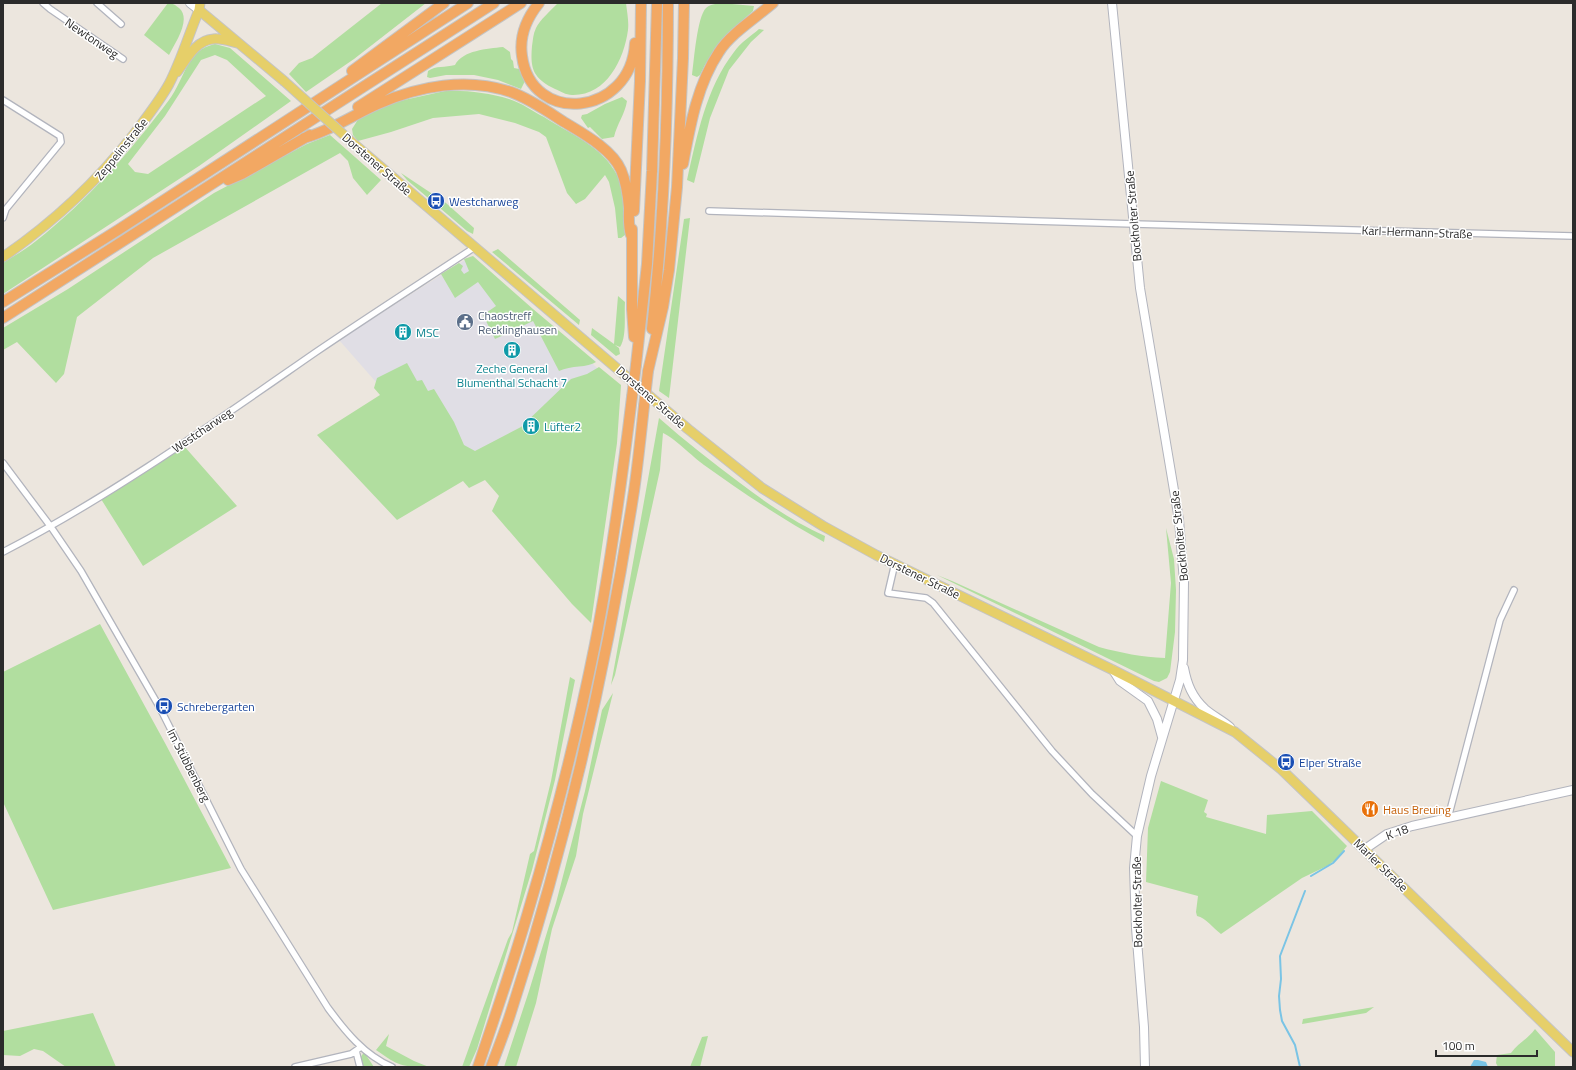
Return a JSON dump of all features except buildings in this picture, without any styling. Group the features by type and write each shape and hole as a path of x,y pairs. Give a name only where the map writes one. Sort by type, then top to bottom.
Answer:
{"highway":[{"path":"319,99 349,73 444,3"},
{"path":"3,302 118,230 468,3"},
{"path":"3,318 202,192 494,3"},
{"path":"202,192 242,174 362,105 521,3"},
{"path":"539,3 528,19 520,45 526,74 534,88 553,100 576,105 593,102 606,96 617,88 627,73 634,54 637,3"},
{"path":"636,365 632,309 631,235 636,182 641,3"},
{"path":"478,1067 528,912 559,800 595,644 618,511 647,264 652,171 657,3"},
{"path":"491,1067 510,1014 558,854 585,742 609,631 634,490 648,371 659,256 668,74 668,3"},
{"path":"648,371 663,307 677,187 684,3"},
{"path":"677,187 692,120 702,86 719,51 730,38 773,3"},
{"path":"304,138 318,134 378,104 422,90 456,84 475,84 510,92 543,108 607,151 621,168 627,187 629,226 631,235"}],"main road":[{"name":"Dorstener Straße","path":"199,7 355,145 688,429 762,488 823,526 999,616 1174,700"},
{"name":"Zeppelinstraße","path":"3,257 45,226 92,184 117,156 152,110 169,82 199,7"},
{"path":"169,82 200,44 211,39 239,43"},
{"name":"Marler Straße","path":"1174,700 1235,732 1282,770 1573,1052"}],"street":[{"name":"Newtonweg","path":"43,3 123,59"},
{"path":"97,3 121,24"},
{"name":"Dorstener Straße","path":"190,3 199,7"},
{"name":"Bockholter Straße","path":"1112,3 1140,288 1179,520 1184,582 1183,660 1180,680 1151,776 1137,836 1134,868 1146,1067"},
{"path":"3,100 60,136 61,142 6,209 3,218"},
{"name":"Karl-Hermann-Straße","path":"709,211 1573,236"},
{"name":"Westcharweg","path":"3,552 50,527 184,444 336,339 475,247"},
{"name":"Im Stübbenberg","path":"3,463 81,571 157,702 241,869 328,1008 344,1029 361,1047 375,1058 392,1067"},
{"path":"895,563 888,593 926,598 933,603 1052,751 1092,794 1137,836"},
{"path":"1448,818 1500,620 1514,590"},
{"path":"1183,660 1186,680 1193,696 1205,709 1225,722 1235,732"},
{"path":"1114,670 1120,680 1148,701 1157,719 1162,737"},
{"name":"K 18","path":"1365,849 1387,834 1432,821 1573,790"},
{"path":"295,1067 351,1054 361,1047"},
{"path":"356,1051 360,1067"}],"shaded area":[{"name":"Zeche General Blumenthal Schacht 7","path":"471,256 612,381 463,481 339,340"}],"green space":[{"path":"168,3 179,8 183,13 184,18 181,31 169,55 144,35"},
{"path":"382,3 426,3 354,59 306,92 289,74 299,63 312,58"},
{"path":"558,3 626,3 628,30 626,41 617,64 604,83 584,94 565,94 542,81 534,72 532,46 535,30"},
{"path":"721,3 754,6 753,11 730,32 710,56 700,75 697,77 692,75 700,20 706,8 711,5"},
{"path":"759,29 764,30 751,42 729,70 710,118 694,183 687,180 699,130 709,97 716,81 736,49"},
{"path":"215,44 230,48 291,101 199,166 3,294 3,263 32,244 55,226 107,175 169,100 187,66 198,52 205,47","holes":["215,55 227,60 266,96 148,174 135,172 128,164 165,116 201,60"]},
{"path":"503,47 510,52 514,68 519,69 525,81 521,89 498,80 474,75 427,77 428,71 431,69 455,65 469,53"},
{"path":"445,91 477,92 514,101 574,135 603,156 617,175 624,196 626,204 625,235 618,238 615,208 609,182 605,175 585,199 576,204 567,193 546,137 539,132 515,123 479,114 433,118 358,141 353,135 352,129 359,118 387,105"},
{"path":"622,97 627,101 614,137 602,139 590,127 588,128 581,118 582,115"},
{"path":"330,135 381,180 367,195 353,178 348,161 340,153 153,258 77,317 64,374 56,383 17,342 3,350 3,328 68,289 214,193 307,144"},
{"path":"401,173 446,203 474,228 473,234 467,231 407,180"},
{"path":"690,218 669,398 659,391 684,219"},
{"path":"498,249 580,320 579,325 492,252"},
{"path":"473,256 596,362 589,365 559,371 533,321 495,339 483,315 496,306 478,282 455,298 441,274 459,263 463,266 461,270 464,274 469,271 464,259"},
{"path":"618,296 625,302 625,325 624,337 620,347 615,345 619,348 620,354 616,356 591,335 592,328 614,344"},
{"path":"407,363 417,381 422,380 428,391 434,389 454,422 464,445 475,451 521,427 571,379 587,374 599,367 621,385 617,443 591,623 572,604 492,511 499,496 485,480 469,488 463,481 397,520 317,435 380,395 374,388 377,378"},
{"path":"659,418 760,498 791,518 825,536 824,542 748,496 704,465 663,433 660,470 615,675 611,685"},
{"path":"184,446 237,506 143,566 101,499"},
{"path":"1166,528 1174,559 1176,590 1175,632 1170,672 1167,678 1159,682 1154,681 937,575 1099,647 1148,657 1165,658 1171,583"},
{"path":"100,624 231,868 53,910 3,802 3,672"},
{"path":"570,677 575,680 555,780 532,870 477,1049 469,1067 462,1067 508,939 512,932 530,854 534,851 551,781"},
{"path":"613,693 583,814 576,856 552,929 536,1003 516,1067 504,1067 556,903 585,791 602,710"},
{"path":"1161,781 1208,800 1204,812 1207,814 1206,817 1266,834 1267,815 1312,811 1347,846 1329,865 1302,878 1221,934 1206,921 1197,916 1198,896 1146,882 1148,828"},
{"path":"1374,1007 1366,1013 1302,1024 1303,1019"},
{"path":"93,1013 116,1067 66,1067 43,1051 34,1049 20,1056 3,1055 3,1031"},
{"path":"1535,1029 1555,1052 1555,1067 1498,1067 1496,1063 1497,1055 1511,1053"},
{"path":"389,1034 386,1046 429,1067 406,1066 395,1062 376,1050"},
{"path":"708,1036 700,1067 690,1067 702,1037"},
{"path":"364,1052 374,1067 363,1067 359,1060"}],"water":[{"path":"1474,1060 1486,1062 1488,1067 1470,1067"}],"waterway":[{"path":"1311,876 1333,863 1344,851"},
{"path":"1300,1067 1295,1045 1282,1021 1280,1010 1280,956 1305,891"}],"place":[{"name":"Westcharweg","path":"436,201"},
{"name":"Chaostreff Recklinghausen","path":"465,322"},
{"name":"MSC","path":"403,332"},
{"name":"Zeche General Blumenthal Schacht 7","path":"512,350"},
{"name":"Lüfter2","path":"531,426"},
{"name":"Schrebergarten","path":"164,706"},
{"name":"Elper Straße","path":"1286,762"},
{"name":"Haus Breuing","path":"1370,809"}]}
